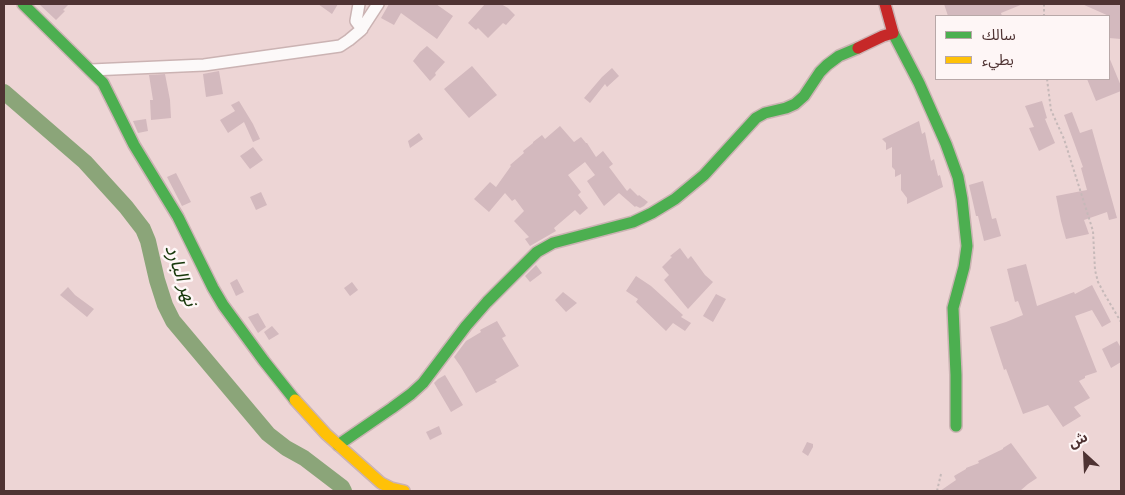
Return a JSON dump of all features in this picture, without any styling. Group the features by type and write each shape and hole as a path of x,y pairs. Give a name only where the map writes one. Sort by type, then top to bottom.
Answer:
{"street":[{"path":"23,4 103,84 134,145 178,217 213,288 223,305 264,361 301,408 338,445 382,483 391,488 404,491"},
{"path":"359,4 356,21 362,29"},
{"path":"91,70 204,64 340,46 362,29 378,4"},
{"path":"884,4 893,33 946,144 958,177 962,199 967,246 964,267 953,308 956,426"},
{"path":"338,445 412,394 423,383 466,326 537,252 553,243 633,222 668,204 704,175 756,118 765,113 795,104 804,96 827,65 847,52 893,33"}],"path":[{"path":"1047,80 1051,110 1064,139 1093,231 1095,270 1098,282 1121,322"},
{"path":"937,491 941,474"}],"building":[{"path":"39,4 69,4 56,20"},
{"path":"318,4 338,4 332,14"},
{"path":"389,4 436,4 453,16 437,39 401,13 394,25 381,18"},
{"path":"485,4 501,4 515,15 506,25 503,23 488,38 478,28 476,30 468,23"},
{"path":"944,4 1023,4 1001,13 1002,15 948,15"},
{"path":"1082,4 1121,4 1121,39 1110,38 1110,15"},
{"path":"427,46 445,62 430,81 413,61"},
{"path":"1110,59 1121,86 1121,91 1096,101 1087,80 1110,80"},
{"path":"472,66 497,95 469,118 444,89"},
{"path":"612,68 619,76 607,87 605,84 590,103 584,98"},
{"path":"219,71 223,94 206,97 203,74"},
{"path":"165,74 171,118 151,120 150,100 153,100 149,75"},
{"path":"239,101 260,139 253,142 244,122 228,133 220,120 235,111 231,105"},
{"path":"1042,101 1047,118 1045,119 1055,143 1039,151 1029,128 1034,127 1025,106"},
{"path":"1072,112 1080,133 1092,129 1117,218 1109,220 1107,212 1084,220 1089,234 1066,239 1056,196 1087,190 1081,168 1083,167 1064,115"},
{"path":"146,119 148,131 138,133 133,121"},
{"path":"919,121 922,134 925,132 931,161 934,159 943,187 907,204 907,198 901,190 901,174 895,177 895,170 892,167 892,147 886,150 886,143 882,139"},
{"path":"560,126 574,142 581,137 596,157 603,151 613,164 609,167 627,191 630,188 648,202 640,208 635,207 619,193 604,206 587,181 595,175 585,162 568,175 581,192 578,195 588,208 580,215 575,210 554,228 556,231 530,246 525,239 529,237 514,221 524,211 515,199 512,201 505,193 489,212 474,199 490,182 496,187 510,165 533,142 542,135 545,139"},
{"path":"419,133 423,139 410,148 408,141"},
{"path":"253,147 263,160 250,169 240,156"},
{"path":"176,173 191,202 182,206 167,177"},
{"path":"983,181 992,219 996,218 1001,236 984,241 969,185"},
{"path":"261,192 267,205 256,210 250,197"},
{"path":"680,248 688,259 691,256 705,275 713,282 688,309 664,280 669,275 662,267 672,257 670,256"},
{"path":"1026,264 1037,306 1074,292 1075,294 1092,285 1111,322 1102,327 1092,310 1075,316 1097,372 1085,376 1085,378 1079,381 1090,398 1074,407 1081,416 1063,427 1048,405 1023,414 1006,369 1004,370 990,327 1023,315 1018,301 1015,302 1007,269"},
{"path":"536,265 542,273 530,282 525,276"},
{"path":"636,276 651,286 683,315 681,317 691,323 685,331 673,323 666,331 636,302 638,299 626,291"},
{"path":"237,279 244,292 236,296 230,283"},
{"path":"352,282 358,290 350,296 344,288"},
{"path":"68,287 75,295 94,309 87,317 60,295"},
{"path":"563,292 577,303 566,312 555,300"},
{"path":"716,294 726,299 713,322 703,316"},
{"path":"258,313 266,327 258,333 248,317"},
{"path":"497,321 506,336 502,338 519,366 495,380 497,382 476,393 454,357 466,341 481,332 480,330"},
{"path":"272,326 279,334 269,340 264,332"},
{"path":"1117,341 1121,348 1121,362 1111,368 1102,349"},
{"path":"445,375 463,405 451,412 434,383"},
{"path":"439,426 442,434 430,440 426,432"},
{"path":"807,442 813,444 808,456 802,452"},
{"path":"1011,443 1037,478 1020,491 940,491 956,480 954,476"}],"waterway":[{"name":"نهر البارد","path":"4,92 85,162 126,207 143,229 165,305 173,321 268,434 286,448 304,458 342,487 344,491"}],"traffic: fast":[{"path":"23,4 103,83 134,145 178,217 223,305 295,400"},
{"path":"893,33 919,83 946,144 958,177 962,199 967,246 964,267 953,308 956,426"},
{"path":"338,445 392,408 423,383 466,326 537,252 553,243 633,222 675,199 704,175 756,118 765,113 795,104 804,96 827,65 839,56 858,48"}],"traffic: slow":[{"path":"295,400 326,434 381,483 404,491"}],"traffic: jam":[{"path":"858,48 893,33 885,4"}]}
